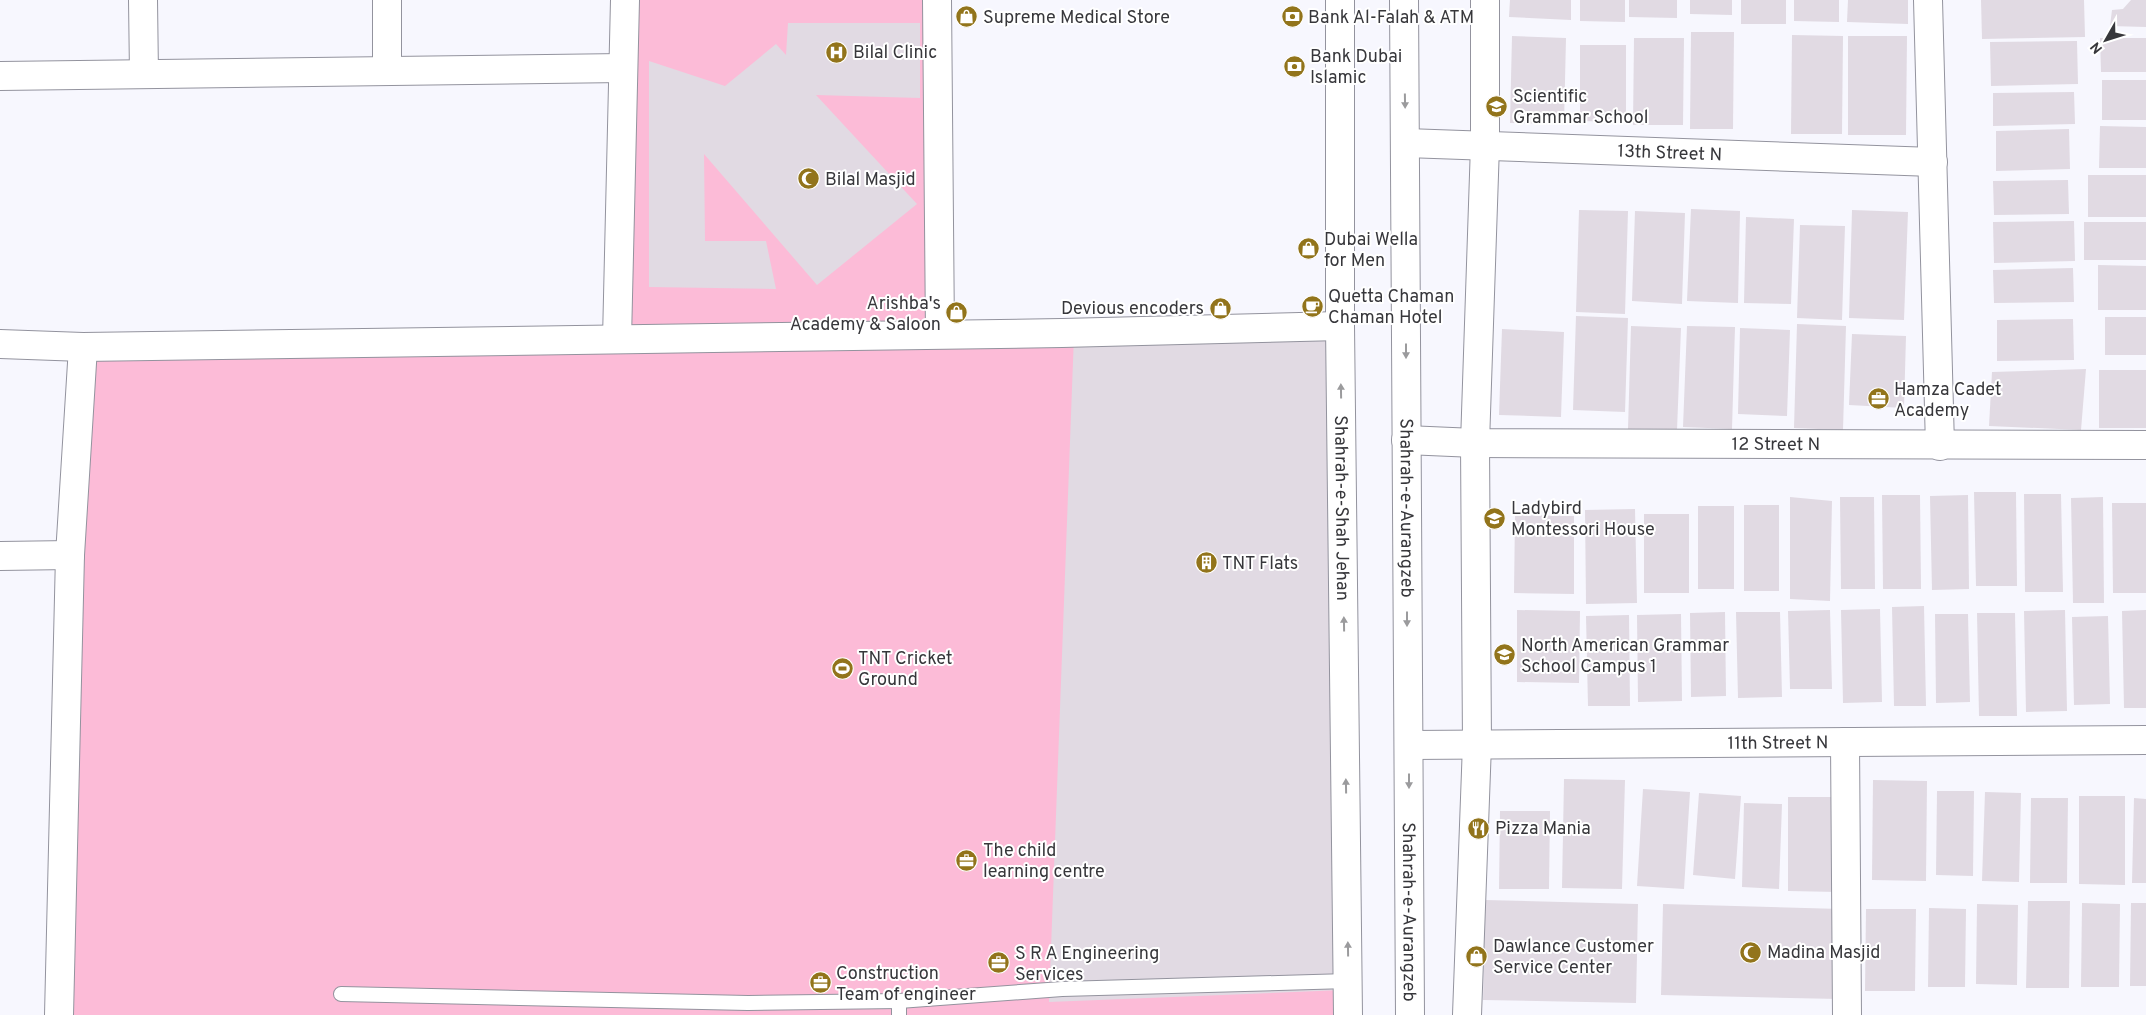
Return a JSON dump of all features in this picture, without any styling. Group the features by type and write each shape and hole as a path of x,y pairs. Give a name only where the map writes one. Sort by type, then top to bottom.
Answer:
{"street":[{"path":"143,0 144,74"},
{"path":"387,0 387,71"},
{"path":"617,339 625,0"},
{"path":"936,0 940,334"},
{"name":"Shahrah-e-Shah Jehan","path":"1340,0 1340,326 1348,1015"},
{"name":"Shahrah-e-Aurangzeb","path":"1404,0 1410,1015"},
{"path":"1467,1015 1477,744 1475,443 1485,145 1485,0"},
{"path":"1928,0 1940,446"},
{"path":"0,76 623,68"},
{"name":"13th Street N","path":"1406,143 1933,162"},
{"path":"0,344 83,347 1340,326"},
{"path":"58,1015 70,555 83,347"},
{"name":"12 Street N","path":"1406,440 1475,443 1940,446 2146,445"},
{"path":"0,556 70,555"},
{"name":"11th Street N","path":"1408,745 2146,740"},
{"path":"1845,742 1847,1015"}],"lane":[{"path":"341,994 748,1009 899,1008 1062,989 1348,981"}],"shaded area":[{"path":"622,0 937,0 940,336 1348,332 1343,1015 60,1015 75,554 74,333 617,336"}],"building":[{"path":"1510,0 1571,0 1571,20 1509,17"},
{"path":"1580,0 1625,0 1625,22 1580,21"},
{"path":"1629,0 1677,0 1677,18 1629,17"},
{"path":"1690,0 1732,0 1732,15 1690,14"},
{"path":"1741,0 1786,0 1786,24 1741,24"},
{"path":"1794,0 1839,0 1839,22 1794,21"},
{"path":"1848,0 1908,0 1908,24 1847,22"},
{"path":"1981,0 2084,0 2085,37 1982,39"},
{"path":"2131,0 2146,0 2146,27 2110,26 2112,10 2123,9"},
{"name":"Bilal Masjid","path":"788,23 920,23 920,98 816,95 917,204 817,285 704,154 705,241 766,241 776,289 649,287 649,61 725,86 776,44 786,55"},
{"path":"1691,32 1734,32 1733,129 1690,129"},
{"path":"1792,35 1843,36 1842,134 1791,134"},
{"path":"1512,36 1566,38 1564,124 1510,123"},
{"path":"1848,36 1907,36 1906,135 1848,135"},
{"path":"1634,38 1684,38 1683,125 1633,125"},
{"path":"2100,38 2146,38 2146,72 2101,72"},
{"path":"2077,41 2078,84 1991,86 1990,42"},
{"path":"1580,45 1626,45 1626,122 1580,121"},
{"path":"2102,80 2146,80 2146,120 2102,120"},
{"path":"2074,92 2075,124 1993,126 1993,93"},
{"path":"2100,126 2146,127 2146,168 2099,168"},
{"path":"2069,129 2070,169 1996,171 1996,131"},
{"path":"2088,175 2146,175 2146,217 2088,217"},
{"path":"2068,180 2069,214 1994,215 1993,181"},
{"path":"1691,209 1740,211 1738,303 1687,301"},
{"path":"1579,210 1628,211 1625,314 1576,312"},
{"path":"1852,210 1908,212 1904,320 1849,318"},
{"path":"1635,211 1685,213 1682,304 1632,301"},
{"path":"1746,217 1794,219 1791,304 1744,303"},
{"path":"2074,221 2075,261 1994,263 1993,222"},
{"path":"2084,222 2146,222 2146,260 2084,260"},
{"path":"1800,225 1845,226 1842,320 1797,318"},
{"path":"2098,265 2146,266 2146,310 2098,310"},
{"path":"2073,268 2074,302 1994,303 1993,270"},
{"path":"1576,316 1628,318 1625,412 1573,410"},
{"path":"2105,317 2146,317 2146,355 2105,355"},
{"path":"2073,319 2074,360 1997,361 1997,320"},
{"path":"1797,324 1846,326 1843,430 1794,428"},
{"path":"1631,326 1681,328 1677,430 1628,429"},
{"path":"1687,326 1735,327 1732,429 1683,427"},
{"path":"1740,328 1790,330 1787,416 1738,414"},
{"path":"1502,329 1564,332 1561,417 1499,415"},
{"name":"TNT Flats","path":"1348,332 1343,990 1049,1002 1074,335"},
{"path":"1852,334 1906,336 1904,408 1849,405"},
{"path":"2086,369 2081,430 1989,426 1992,372"},
{"path":"2099,370 2146,370 2146,428 2099,428"},
{"path":"1974,492 2016,492 2017,586 1976,586"},
{"path":"2024,494 2061,494 2063,592 2025,592"},
{"path":"1882,495 1920,495 1921,589 1883,589"},
{"path":"1968,495 1969,589 1932,590 1930,496"},
{"path":"1790,497 1832,501 1830,601 1790,599"},
{"path":"1840,497 1874,497 1875,589 1841,589"},
{"path":"2103,497 2104,603 2073,603 2071,498"},
{"path":"2112,503 2146,503 2146,593 2113,593"},
{"path":"1744,505 1779,505 1779,591 1744,591"},
{"path":"1698,506 1734,506 1734,589 1698,589"},
{"path":"1635,509 1637,603 1586,604 1585,510"},
{"path":"1644,514 1689,514 1689,593 1644,593"},
{"path":"1515,515 1574,516 1574,594 1514,593"},
{"path":"1924,606 1926,706 1894,706 1892,607"},
{"path":"1880,609 1882,702 1843,703 1841,610"},
{"path":"1517,610 1580,611 1579,683 1517,682"},
{"path":"1830,610 1832,689 1790,689 1788,611"},
{"path":"2065,610 2067,711 2026,712 2024,611"},
{"path":"2146,610 2146,708 2124,708 2122,611"},
{"path":"1725,612 1726,696 1691,697 1690,613"},
{"path":"1736,612 1780,612 1782,697 1738,698"},
{"path":"1977,613 2015,613 2017,716 1979,716"},
{"path":"1681,614 1682,701 1638,702 1637,615"},
{"path":"1935,614 1968,614 1970,702 1936,703"},
{"path":"1629,615 1630,706 1588,706 1586,616"},
{"path":"2108,616 2110,704 2074,705 2072,617"},
{"path":"1564,779 1625,780 1622,889 1562,888"},
{"path":"1873,780 1927,781 1926,881 1872,880"},
{"path":"1643,789 1690,792 1684,889 1637,886"},
{"path":"1937,791 1974,791 1973,876 1936,875"},
{"path":"1985,792 2021,793 2019,882 1982,881"},
{"path":"1699,793 1741,796 1735,879 1693,875"},
{"path":"2079,796 2125,796 2125,885 2079,884"},
{"path":"1788,797 1839,797 1838,892 1788,891"},
{"path":"2031,798 2068,798 2067,883 2030,883"},
{"path":"2134,798 2146,799 2146,883 2132,883"},
{"path":"1744,803 1782,804 1779,889 1742,887"},
{"path":"1500,811 1550,811 1549,889 1499,889"},
{"path":"1485,900 1638,904 1636,1003 1483,1000"},
{"path":"2028,901 2070,901 2069,988 2026,988"},
{"path":"2082,903 2120,904 2119,987 2081,987"},
{"path":"2131,903 2146,903 2146,986 2130,986"},
{"name":"Madina Masjid","path":"1663,904 1841,909 1839,999 1661,995"},
{"path":"1977,904 2018,905 2017,985 1976,984"},
{"path":"1929,908 1966,909 1965,987 1928,987"},
{"path":"1866,909 1916,909 1915,991 1865,991"}],"place":[{"name":"Supreme Medical Store","path":"967,17"},
{"name":"Bank Al-Falah & ATM","path":"1292,17"},
{"name":"Bilal Clinic","path":"837,52"},
{"name":"Bank Dubai Islamic","path":"1294,66"},
{"name":"Scientific Grammar School","path":"1497,106"},
{"name":"Bilal Masjid","path":"809,179"},
{"name":"Dubai Wella for Men","path":"1308,249"},
{"name":"Quetta Chaman Chaman Hotel","path":"1312,306"},
{"name":"Devious encoders","path":"1220,308"},
{"name":"Arishba's Academy & Saloon","path":"957,313"},
{"name":"Hamza Cadet Academy","path":"1878,399"},
{"name":"Ladybird Montessori House","path":"1495,518"},
{"name":"TNT Flats","path":"1206,563"},
{"name":"North American Grammar School Campus 1","path":"1505,655"},
{"name":"TNT Cricket Ground","path":"842,668"},
{"name":"Pizza Mania","path":"1479,828"},
{"name":"The child learning centre","path":"967,860"},
{"name":"Madina Masjid","path":"1751,952"},
{"name":"Dawlance Customer Service Center","path":"1477,956"},
{"name":"S R A Engineering Services","path":"999,963"},
{"name":"Construction Team of engineer","path":"820,983"}]}
